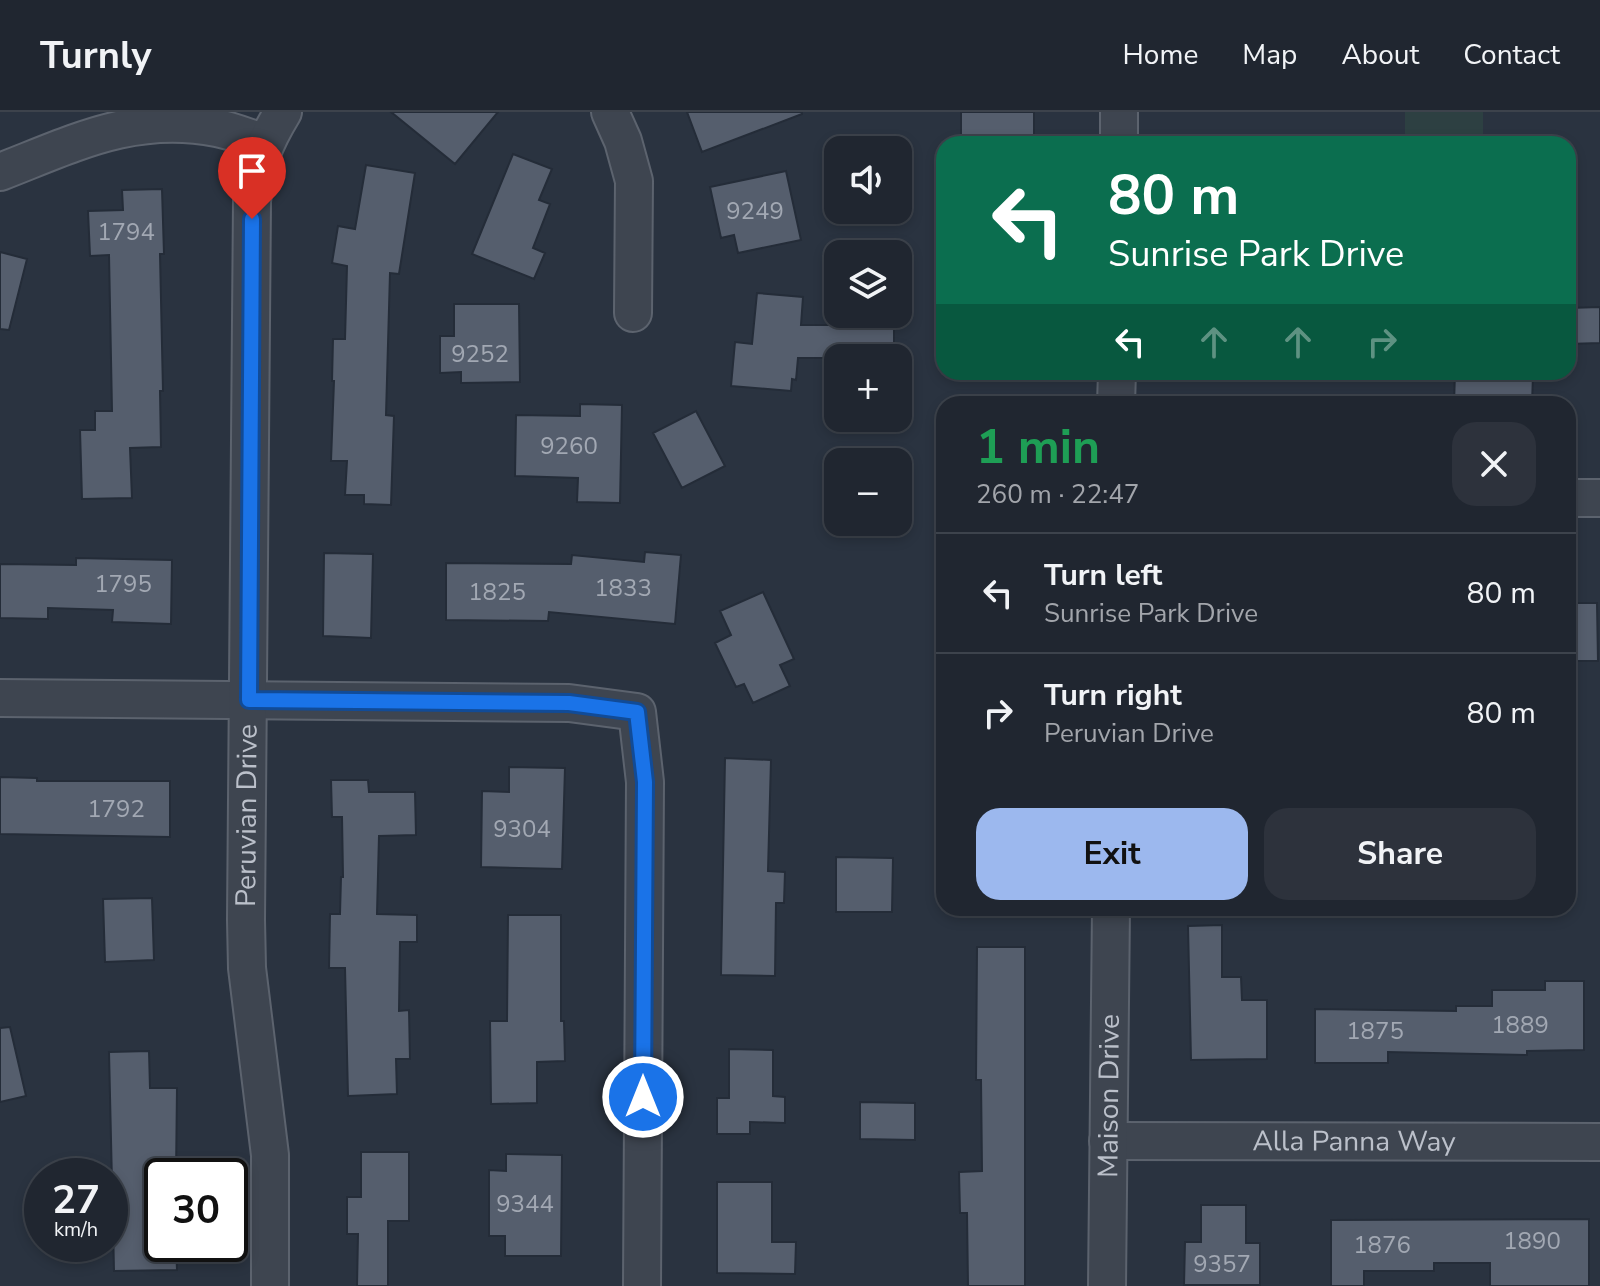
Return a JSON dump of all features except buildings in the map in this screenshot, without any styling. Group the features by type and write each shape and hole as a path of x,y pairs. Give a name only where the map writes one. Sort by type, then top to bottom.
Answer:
{"street":[{"name":"Peruvian Drive","path":"270,1286 270,1155 247,968 246,936 252,201 256,167 265,143 283,112"},
{"path":"610,112 623,141 634,181 633,313"},
{"path":"1119,112 1119,136"},
{"path":"0,172 96,135 129,126 162,123 200,125 265,143"},
{"path":"1576,498 1600,498"},
{"path":"0,698 569,703 637,712 645,782 642,1286"},
{"name":"Maison Drive","path":"1107,1286 1111,916"},
{"name":"Alla Panna Way","path":"1108,1141 1600,1142"}],"shaded area":[{"path":"1405,112 1483,112 1483,136 1405,136"}],"route":[{"path":"252,219 249,700 569,703 637,712 645,782 643,1097"}]}
